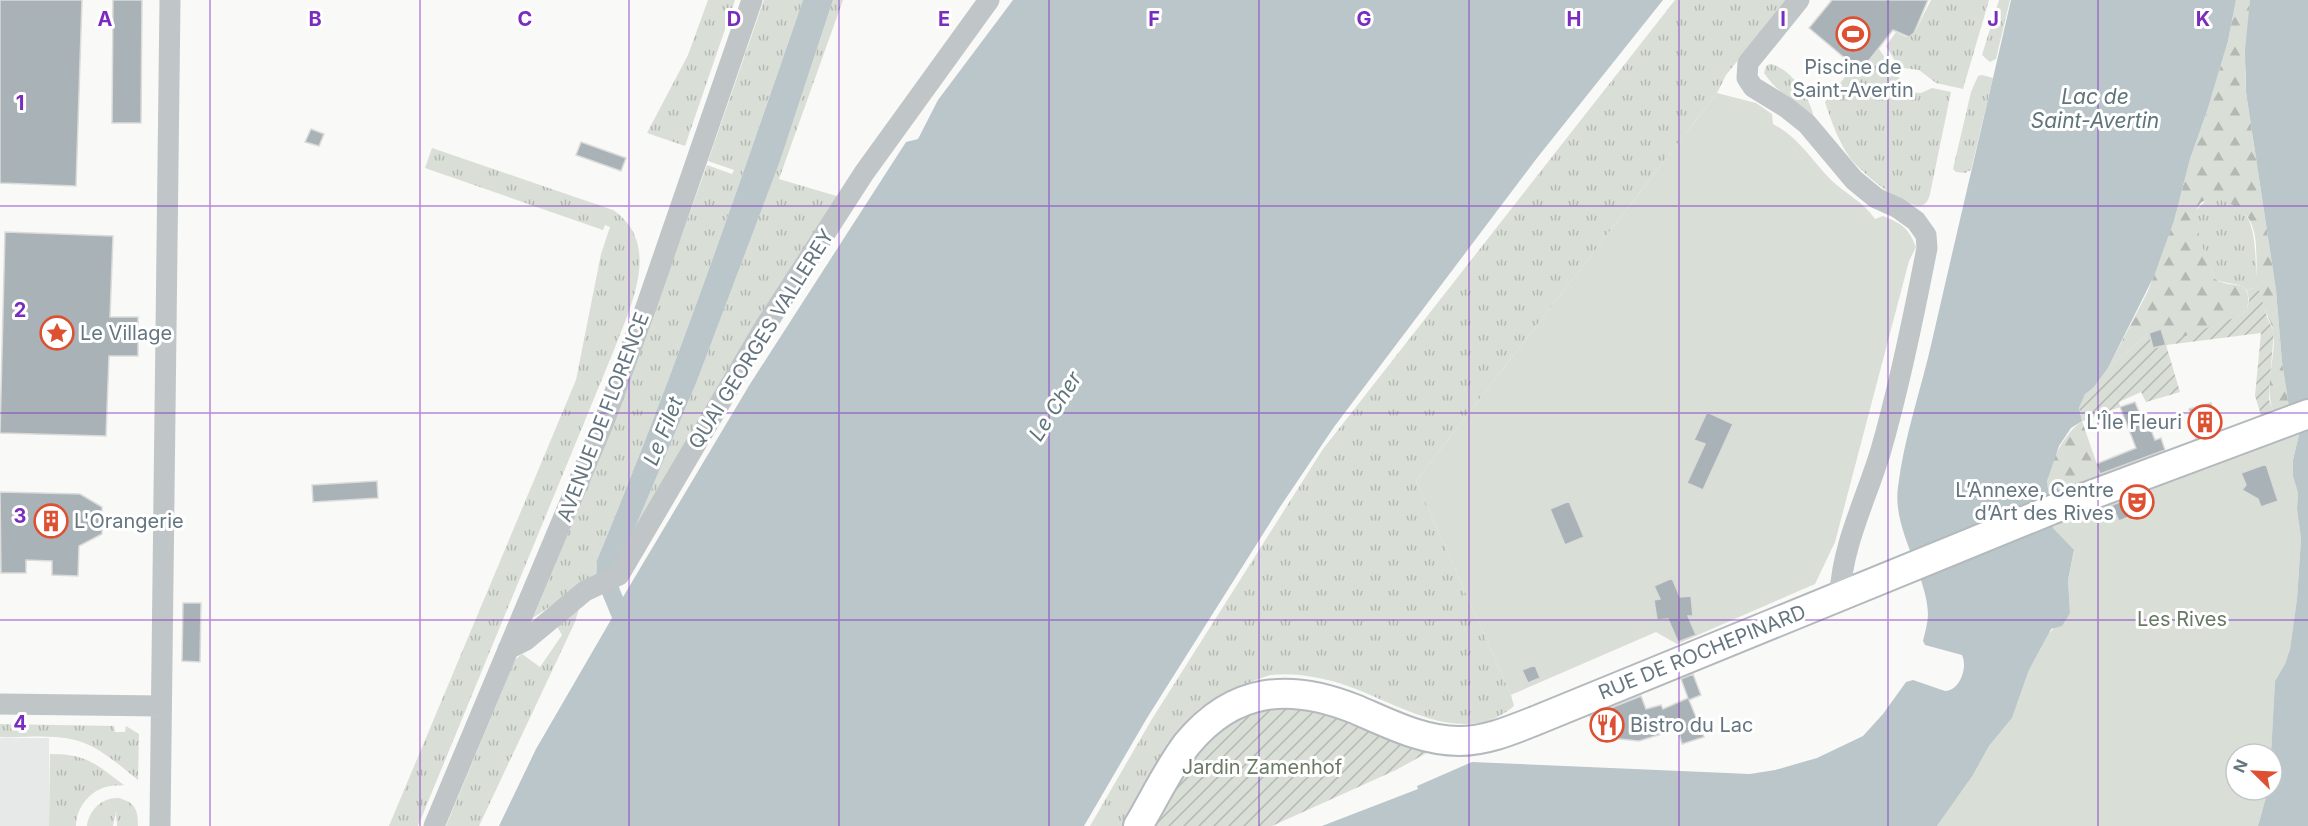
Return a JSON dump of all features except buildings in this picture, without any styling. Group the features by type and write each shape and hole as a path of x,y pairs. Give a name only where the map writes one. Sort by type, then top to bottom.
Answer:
{"street":[{"path":"160,826 170,0"},
{"name":"AVENUE DE FLORENCE","path":"434,826 605,419 654,285 752,0"},
{"name":"QUAI GEORGES VALLEREY","path":"508,649 526,640 585,591 619,575 764,328 864,173 989,0"},
{"path":"1799,0 1748,63 1747,78 1753,87 1787,108 1807,124 1854,180 1876,198 1916,221 1926,235 1927,248 1888,424 1842,570 1840,595"},
{"name":"RUE DE ROCHEPINARD","path":"1138,826 1188,744 1218,716 1251,699 1284,693 1319,696 1425,737 1457,741 1487,738 1537,720 2051,510 2300,416"},
{"path":"0,704 161,706"}],"shaded area":[{"path":"0,738 49,738 49,826 0,826"}],"green space":[{"path":"708,0 735,0 685,146 647,133 688,55"},
{"path":"764,0 803,0 679,352 597,560 596,579 574,590 533,618 619,410 707,165 732,174 734,170 708,161"},
{"path":"833,0 843,0 779,179 840,197 621,561 697,381 780,161"},
{"path":"1675,0 1787,0 1726,75 1717,93 1416,481 1514,706 1496,718 1476,723 1456,724 1415,714 1356,689 1325,679 1303,675 1271,675 1214,699 1190,718 1158,763 1122,826 1090,826 1152,719 1323,449"},
{"path":"1931,0 1989,0 1963,89 1936,83 1919,70 1903,68 1897,64 1886,46 1896,32 1906,37 1914,34"},
{"path":"1999,0 2010,0 1996,59 1990,62 1982,55"},
{"path":"2236,0 2250,0 2245,73 2246,92 2276,290 2282,362 2289,407 2274,412 2269,384 2274,335 2258,293 2255,235 2246,214 2234,205 2221,200 2211,199 2201,202 2197,210 2196,221 2199,234 2215,279 2245,288 2248,299 2247,310 2239,316 2166,345 2161,329 2149,333 2108,368 2148,291 2174,221 2190,159 2228,41"},
{"path":"1879,49 1909,92 1921,93 1932,88 1951,92 1930,195 1923,205 1915,205 1895,196 1855,164 1839,138 1825,102 1856,63 1863,68"},
{"path":"1770,64 1785,71 1798,84 1808,100 1814,117 1769,80 1764,73 1766,66"},
{"path":"1978,76 1993,78 1971,170 1965,173 1956,172 1953,169 1971,92"},
{"path":"1717,93 1756,103 1772,114 1773,124 1797,142 1830,179 1875,219 1883,216 1904,227 1916,247 1909,261 1835,542 1815,584 1677,644 1656,632 1511,695 1416,481"},
{"path":"432,148 613,210 628,224 636,240 640,258 634,296 628,315 418,826 389,826 576,380 601,254 610,227 605,225 603,230 425,168"},
{"path":"2207,199 2225,201 2238,207 2247,216 2252,228 2258,287 2247,290 2239,285 2215,279 2195,221 2197,210"},
{"path":"2258,287 2274,332 2269,400 2274,412 2261,415 2255,396 2261,333 2166,345 2180,392 2146,402 2141,392 2119,402 2120,407 2082,421 2079,408 2085,393 2094,387 2108,368 2149,333 2153,348 2239,316 2247,310 2249,300 2247,290"},
{"path":"2082,421 2101,476 2049,497 2048,475 2054,457 2064,440"},
{"name":"Les Rives","path":"2297,429 2299,435 2293,460 2293,475 2298,493 2297,509 2301,539 2297,599 2290,649 2285,664 2275,681 2272,742 2224,742 2224,802 2265,802 2258,826 1937,826 1973,775 1989,746 2012,718 2029,670 2049,633 2070,613 2068,580 2074,551 2053,528 2052,522 2110,498 2112,504 2122,500 2124,506 2114,510 2119,521 2154,507 2145,484"},
{"path":"581,602 575,622 479,826 446,826 515,660 522,654 540,667 562,635 556,625"},
{"name":"Jardin Zamenhof","path":"1299,703 1434,749 1396,770 1272,826 1153,826 1190,759 1237,714"},
{"path":"0,724 114,726 115,732 125,732 126,726 139,734 138,780 108,757 84,743 57,737 0,737"},
{"path":"50,754 82,758 98,766 124,785 103,788 91,795 79,812 76,826 49,826"},
{"path":"119,798 132,805 137,815 138,826 117,826 116,811 113,826 87,826 90,815 97,806 107,800"}],"water":[{"path":"803,0 833,0 780,161 697,381 621,561 618,585 623,597 750,384 906,142 918,139 938,100 1013,0 1663,0 1537,158 1334,427 1280,507 1147,718 1084,826 499,826 536,749 612,618 596,579 597,560 679,352"},
{"name":"Lac de Saint-Avertin","path":"2011,0 2236,0 2228,41 2190,159 2174,221 2154,276 2108,368 2094,387 2085,394 2079,408 2082,421 2071,428 2059,446 2047,481 2053,528 2074,550 2068,580 2070,613 2062,626 2051,629 2029,670 2012,718 1989,746 1973,775 1937,826 1322,826 1418,789 1417,786 1472,762 1750,774 1775,770 1817,758 1863,736 1883,714 1906,682 1913,680 1945,691 1959,683 1964,666 1962,655 1925,645 1923,641 1928,617 1926,599 1900,519 1898,487 1908,432 1932,341"},
{"path":"2250,0 2308,0 2308,826 2258,826 2265,802 2284,802 2284,742 2272,742 2275,681 2285,664 2290,649 2297,599 2301,539 2297,509 2298,493 2293,476 2293,460 2299,435 2289,407 2282,362 2276,290 2246,92 2245,51"}],"place":[{"name":"Piscine de Saint-Avertin","path":"1853,34"},
{"name":"Le Village","path":"57,333"},
{"name":"L'Île Fleuri","path":"2205,422"},
{"name":"LʼAnnexe, Centre dʼArt des Rives","path":"2137,502"},
{"name":"L'Orangerie","path":"51,521"},
{"name":"Bistro du Lac","path":"1607,725"}],"water label":[{"name":"Le Cher","path":"1055,406"},
{"name":"Le Filet","path":"663,431"}]}
